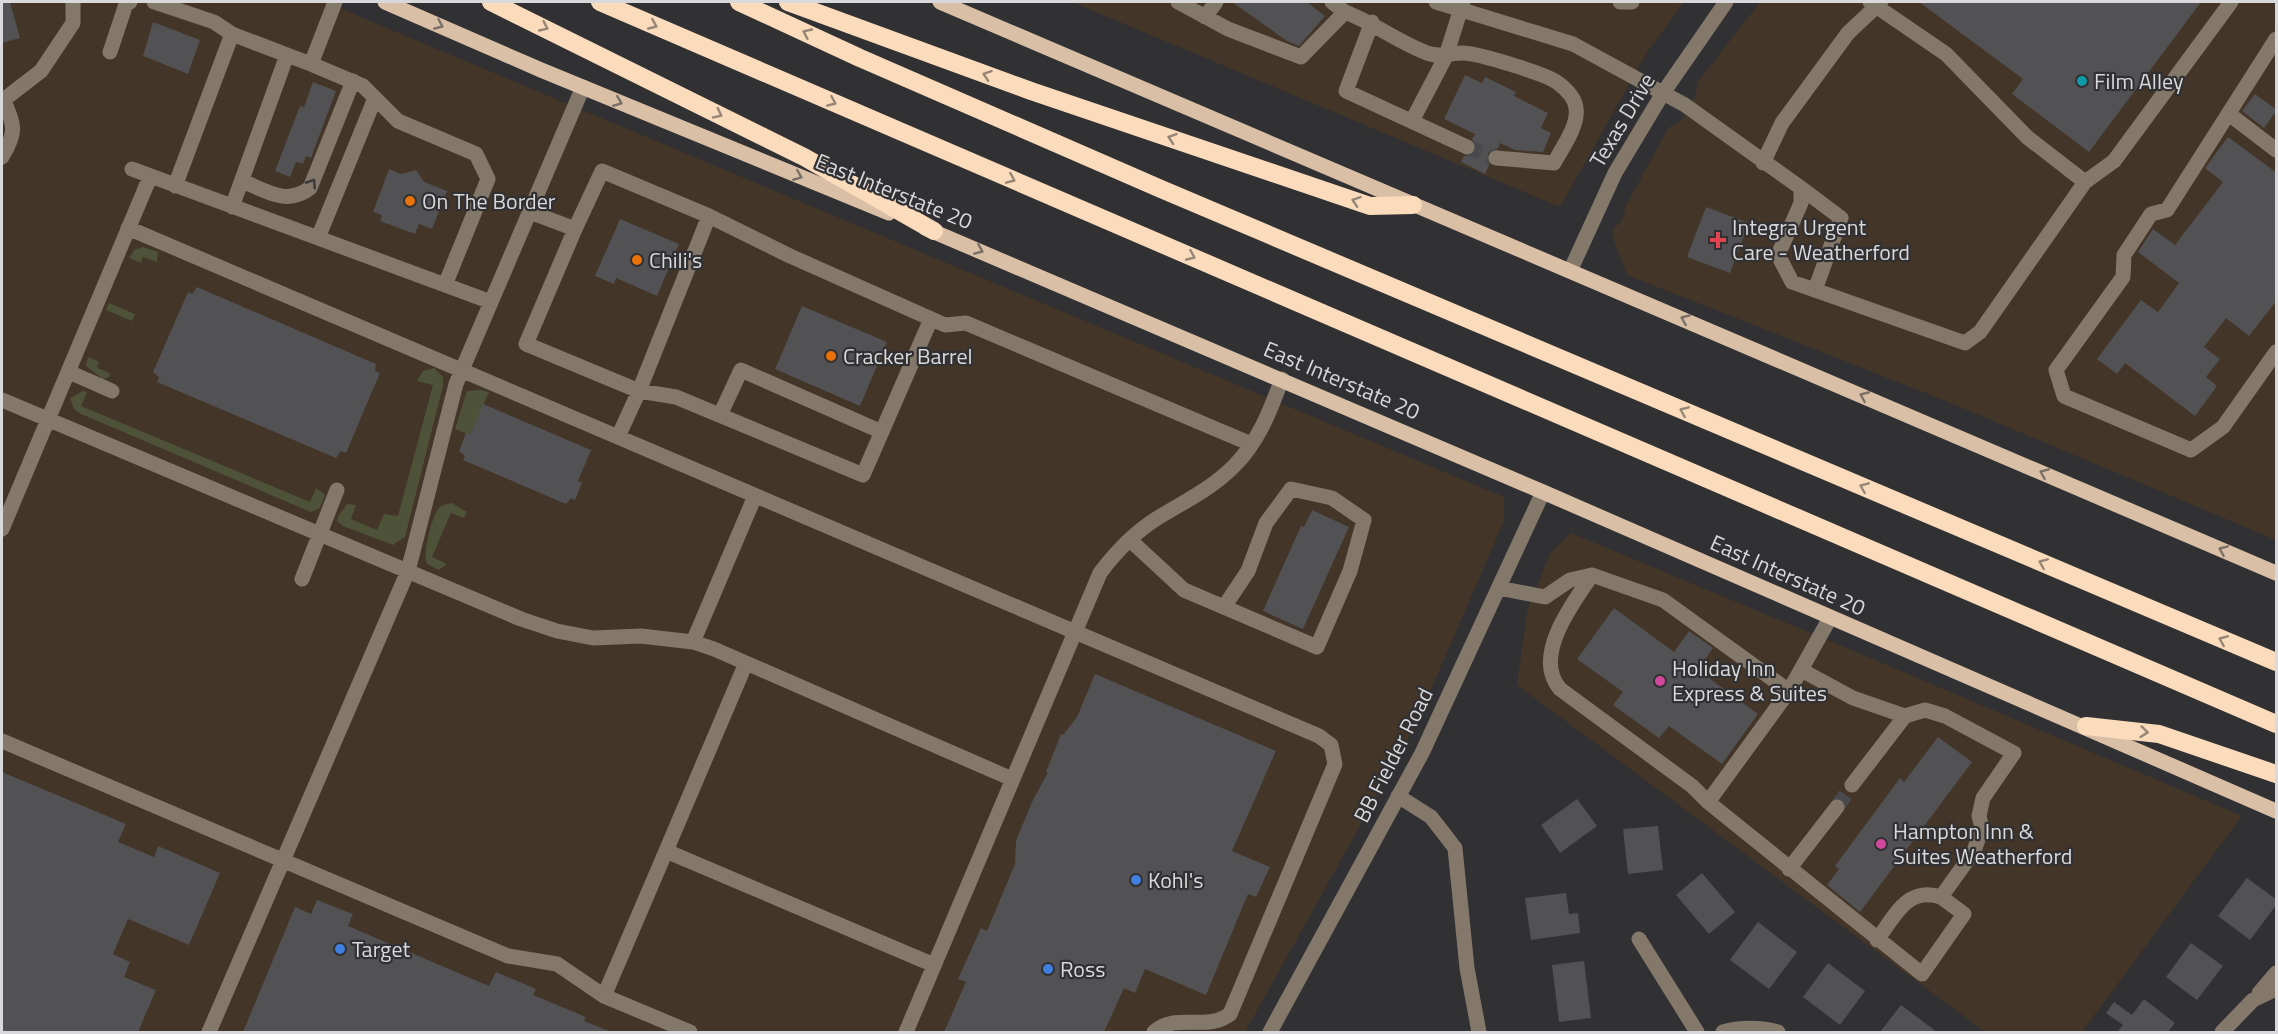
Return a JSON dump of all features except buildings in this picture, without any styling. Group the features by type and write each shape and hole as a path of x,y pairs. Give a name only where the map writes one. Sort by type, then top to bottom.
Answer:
{"highway":[{"path":"491,2 804,158 934,231"},
{"path":"600,2 2277,724"},
{"path":"739,2 871,63 1161,189 2277,662"},
{"path":"788,2 931,55 1370,207 1413,205"},
{"path":"2086,726 2159,734 2277,774"}],"main road":[{"name":"East Interstate 20","path":"385,2 1282,379 1830,618 2086,726 2277,811"},
{"path":"940,2 1413,205 1570,269 2277,573"}],"street":[{"path":"2,157 12,140 14,130 2,100 41,70 73,23 73,2"},
{"path":"110,52 126,4 130,2"},
{"path":"154,2 214,22 232,34 353,81 375,98 398,121 476,154 488,178 445,285"},
{"path":"311,64 334,2"},
{"path":"1178,2 1205,17 1301,57 1345,12"},
{"path":"1205,17 1216,2"},
{"path":"1332,2 1345,12 1371,22 1428,53 1446,56 1463,53 1538,73 1557,82 1571,95 1576,108 1576,119 1554,163 1496,158"},
{"path":"1436,2 1462,6 1573,44 1685,105 1841,218 1815,290"},
{"path":"1620,2 1632,2"},
{"name":"Texas Drive","path":"1570,269 1615,173 1663,93 1726,2"},
{"path":"1801,188 1801,203 1778,255 1792,282 1965,343 1980,332 2085,182 2114,161 2231,2"},
{"path":"1763,163 1782,123 1848,33 1876,3 1946,54 2026,137 2085,182"},
{"path":"1412,122 1446,56 1462,6"},
{"path":"1371,22 1346,91 1467,147"},
{"path":"175,186 232,34"},
{"path":"2277,39 2167,210 2151,214 2124,255 2123,277 2056,370 2064,396 2191,450 2223,427 2271,372 2277,351"},
{"path":"232,207 287,55"},
{"path":"242,181 284,198 299,196 310,188 353,81"},
{"path":"210,1032 408,571 456,384 583,87"},
{"path":"318,238 375,98"},
{"path":"2229,114 2277,150"},
{"path":"132,170 491,302"},
{"path":"931,319 863,475 676,397 639,391 526,344 602,171 709,216 790,256 945,325 966,323 1251,444"},
{"path":"2,529 150,177"},
{"path":"530,212 575,229"},
{"path":"618,437 639,391 709,216"},
{"path":"128,228 1319,736 1331,745 1335,754 1335,764 1230,1014 1212,1023 1174,1023 1154,1032"},
{"path":"720,415 741,370 882,432"},
{"path":"69,372 112,391"},
{"path":"906,1032 1100,573 1116,551 1155,519 1190,501 1233,467 1251,444 1268,414 1282,379"},
{"path":"2,400 521,619 557,631 593,638 641,636 693,642 1012,779"},
{"path":"1130,540 1184,591 1317,647 1350,571 1364,520 1332,498 1292,489 1266,524 1248,571 1224,607"},
{"path":"302,579 338,490"},
{"name":"BB Fielder Road","path":"1270,1032 1448,699 1543,492"},
{"path":"693,642 755,496"},
{"path":"1499,588 1545,597 1570,580 1592,575 1663,600 1789,691"},
{"path":"1592,575 1576,598 1549,652 1552,680 1560,689 1692,786 1789,869 1877,940 1922,974 1964,914 1941,897 1927,892 1914,895 1877,940"},
{"path":"1708,802 1803,671 1830,618"},
{"path":"604,996 746,663"},
{"path":"1803,671 1853,698 1905,716"},
{"path":"1852,785 1905,716 1925,710 1945,716 2014,753 1983,798 1979,816 1982,828 1974,851 1941,897"},
{"path":"2,741 508,956 557,964 604,996 690,1032"},
{"path":"1398,796 1431,817 1455,848 1467,968 1479,1032"},
{"path":"1789,869 1837,807"},
{"path":"666,851 934,965"},
{"path":"1639,939 1697,1032"},
{"path":"2222,1032 2277,973"},
{"path":"2253,1000 2277,989"},
{"path":"1723,1032 1733,1029 1768,1029 1778,1032"}],"shaded area":[{"path":"2,2 325,2 1504,497 1504,521 1414,729 1245,1032 2,1032"},
{"path":"1072,2 1684,2 1646,54 1560,207"},
{"path":"1760,2 2276,2 2276,540 1948,402 1627,275 1612,235 1615,226 1620,224 1624,209 1669,127 1681,121 1696,95 1697,83"},
{"path":"1571,533 2242,816 2082,1032 1985,1032 1517,685 1527,611 1550,553"}],"green space":[{"path":"143,247 158,252 157,262 143,257 141,263 129,258 134,250"},
{"path":"109,303 135,314 132,321 106,310"},
{"path":"88,357 99,362 97,368 110,373 109,377 103,379 86,366"},
{"path":"434,368 443,377 443,386 405,537 393,545 343,526 337,521 347,504 356,505 351,519 377,530 384,514 398,516 433,385 417,381 423,371"},
{"path":"83,391 87,392 81,406 310,502 316,488 325,495 320,508 311,512 81,414 74,409 70,398"},
{"path":"467,391 489,392 470,435 455,429"},
{"path":"452,503 467,512 464,518 451,513 432,557 447,564 439,570 427,564 427,544 436,512 442,506"}],"tunnel":[{"path":"1467,147 1496,158"},
{"path":"1837,807 1852,785"}],"place":[{"name":"Film Alley","path":"2082,81"},
{"name":"On The Border","path":"410,201"},
{"name":"Integra Urgent Care - Weatherford","path":"1718,240"},
{"name":"Chili's","path":"637,260"},
{"name":"Cracker Barrel","path":"831,356"},
{"name":"Holiday Inn Express & Suites","path":"1660,681"},
{"name":"Hampton Inn & Suites Weatherford","path":"1881,844"},
{"name":"Kohl's","path":"1136,880"},
{"name":"Target","path":"340,949"},
{"name":"Ross","path":"1048,969"}]}
